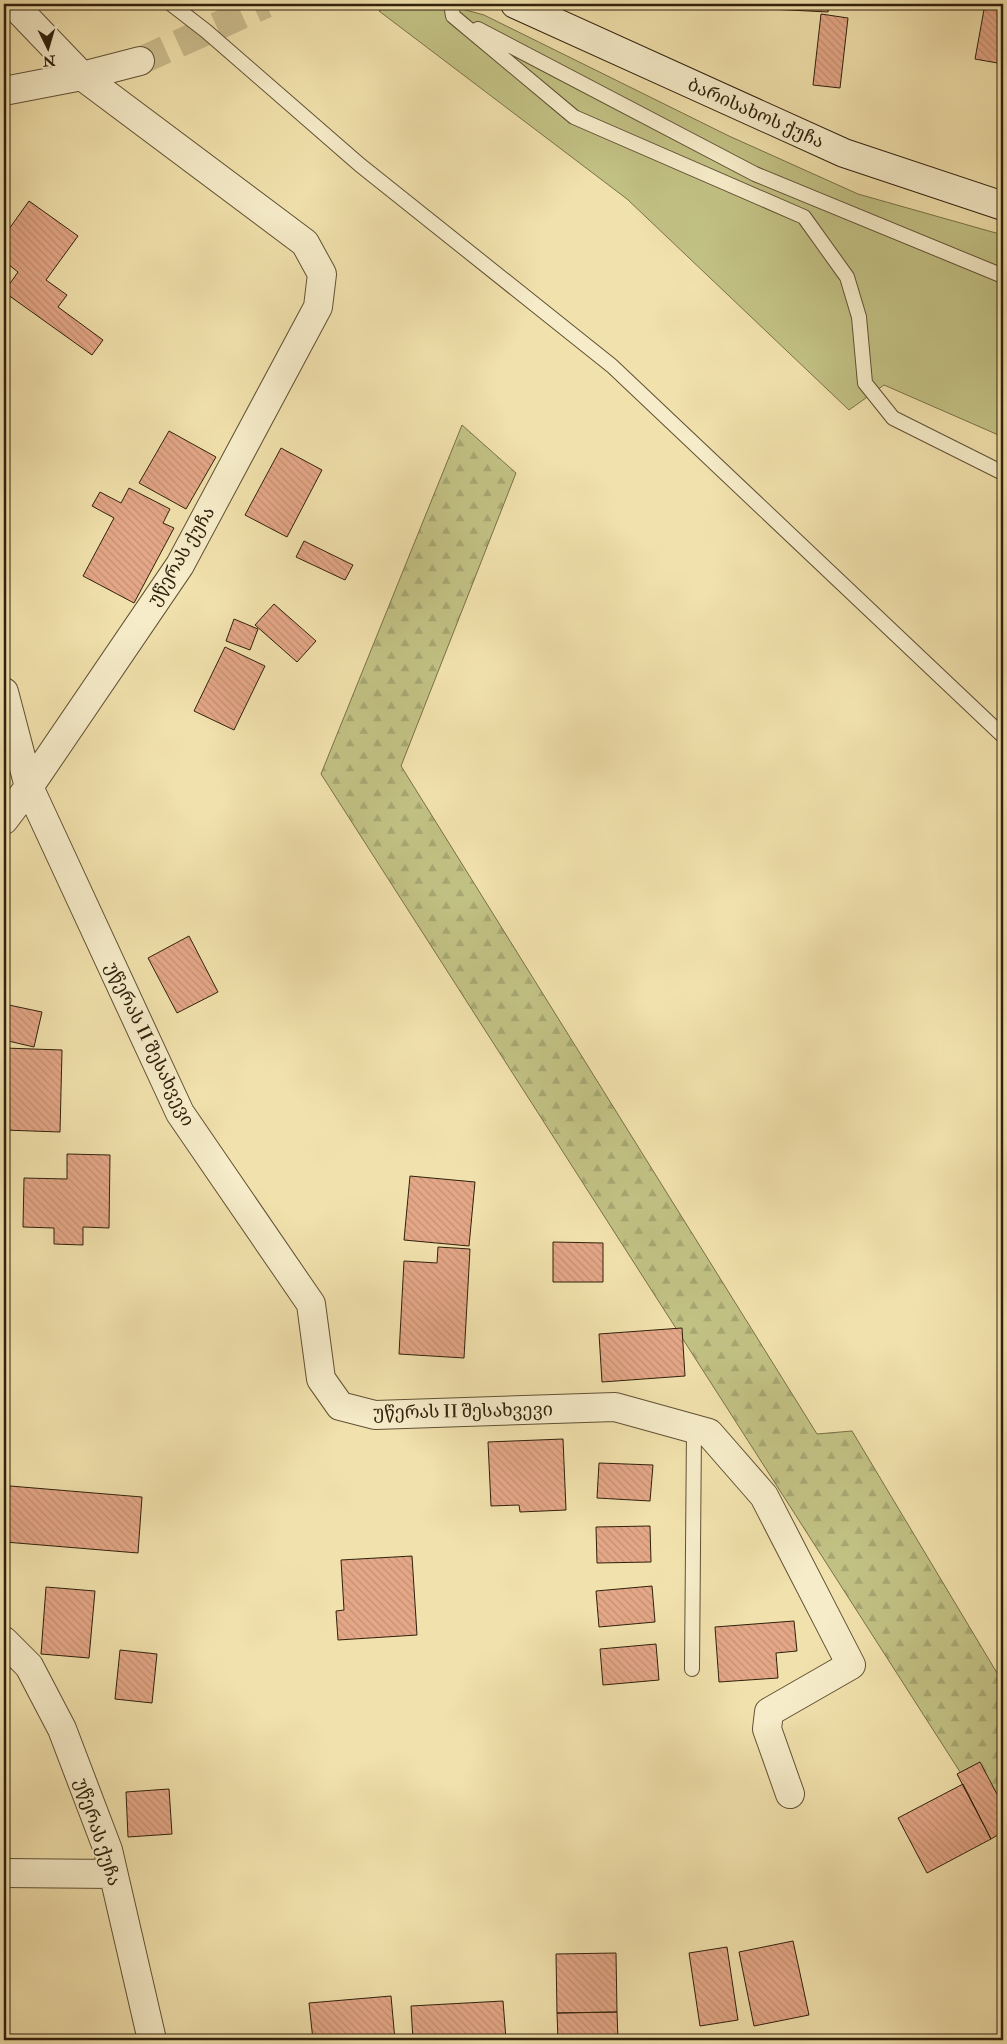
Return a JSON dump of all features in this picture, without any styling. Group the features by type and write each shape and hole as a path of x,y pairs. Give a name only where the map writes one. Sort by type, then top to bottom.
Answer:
{"street":[{"path":"13,4 82,76"},
{"name":"ბარისახოს ქუჩა","path":"515,4 844,153 1003,206"},
{"path":"4,91 82,76 140,60"},
{"name":"უწერას ქუჩა","path":"4,820 29,787 180,565 318,307 322,274 305,243 82,76"},
{"name":"უწერას II შესახვევი","path":"4,692 29,787 180,1113 311,1304 321,1379 340,1406 374,1416 615,1407 709,1433 764,1496 851,1665 769,1712 767,1729 790,1794"},
{"name":"უწერას ქუჩა","path":"4,1641 29,1666 62,1729 108,1850 152,2040"},
{"path":"4,1873 113,1874"}],"lane":[{"path":"171,4 206,31 360,165 612,366 1003,736"},
{"path":"452,10 755,174 1003,276"},
{"path":"452,10 574,117 804,217 847,277 859,317 865,383 893,418 1003,473"},
{"path":"692,1668 694,1429"}],"green space":[{"path":"390,4 444,4 484,15 729,136 858,194 1003,235 1003,437 884,385 849,410 627,199 379,11"},
{"path":"462,425 516,473 401,766 817,1434 852,1431 1003,1683 1003,1839 321,774"}],"building":[{"path":"770,4 829,4 828,12 769,9"},
{"path":"985,4 1003,4 1003,64 975,59"},
{"path":"821,14 848,18 840,88 813,85"},
{"path":"29,201 78,236 46,280 67,295 58,307 103,340 92,355 4,292 18,272 4,261 4,236"},
{"path":"169,431 216,457 186,509 139,483"},
{"path":"281,448 322,470 287,537 245,515"},
{"path":"129,488 170,509 163,523 174,528 134,603 83,576 114,518 92,506 100,492 121,503"},
{"path":"304,541 353,565 345,580 296,557"},
{"path":"274,604 316,641 297,662 255,625"},
{"path":"234,619 258,629 250,650 226,641"},
{"path":"225,647 265,666 234,730 194,711"},
{"path":"189,936 218,992 177,1013 148,958"},
{"path":"4,1004 42,1012 34,1047 4,1040"},
{"path":"4,1048 62,1050 60,1132 4,1130"},
{"path":"67,1154 110,1155 109,1228 83,1227 83,1245 54,1244 54,1228 23,1227 24,1178 67,1179"},
{"path":"410,1176 475,1182 469,1246 404,1240"},
{"path":"553,1242 603,1243 603,1282 553,1282"},
{"path":"438,1247 470,1249 464,1358 399,1354 404,1261 437,1263"},
{"path":"682,1328 685,1376 602,1382 599,1334"},
{"path":"563,1439 566,1510 520,1512 519,1505 491,1506 488,1442"},
{"path":"599,1463 653,1465 650,1501 597,1498"},
{"path":"10,1486 142,1497 138,1553 5,1542"},
{"path":"650,1526 651,1562 597,1563 596,1527"},
{"path":"412,1556 417,1635 338,1640 336,1611 344,1610 341,1560"},
{"path":"652,1586 655,1622 599,1627 596,1591"},
{"path":"46,1587 95,1591 89,1658 41,1654"},
{"path":"794,1621 797,1651 776,1653 778,1678 719,1682 715,1627"},
{"path":"656,1644 659,1680 603,1685 600,1649"},
{"path":"120,1650 157,1654 152,1703 115,1699"},
{"path":"4,1672 7,1672 5,1716 4,1716"},
{"path":"980,1762 998,1796 1003,1794 1003,1832 991,1839 957,1774"},
{"path":"963,1784 991,1839 927,1873 898,1818"},
{"path":"169,1789 172,1834 128,1837 126,1792"},
{"path":"793,1941 809,2015 754,2026 739,1952"},
{"path":"727,1947 738,2020 700,2026 689,1953"},
{"path":"616,1953 617,2012 557,2013 556,1954"},
{"path":"391,1996 395,2040 313,2040 309,2003"},
{"path":"503,2001 506,2039 522,2038 522,2040 413,2040 411,2006"},
{"path":"617,2012 618,2040 558,2040 557,2013"}],"tunnel":[{"path":"140,61 266,4"}]}
